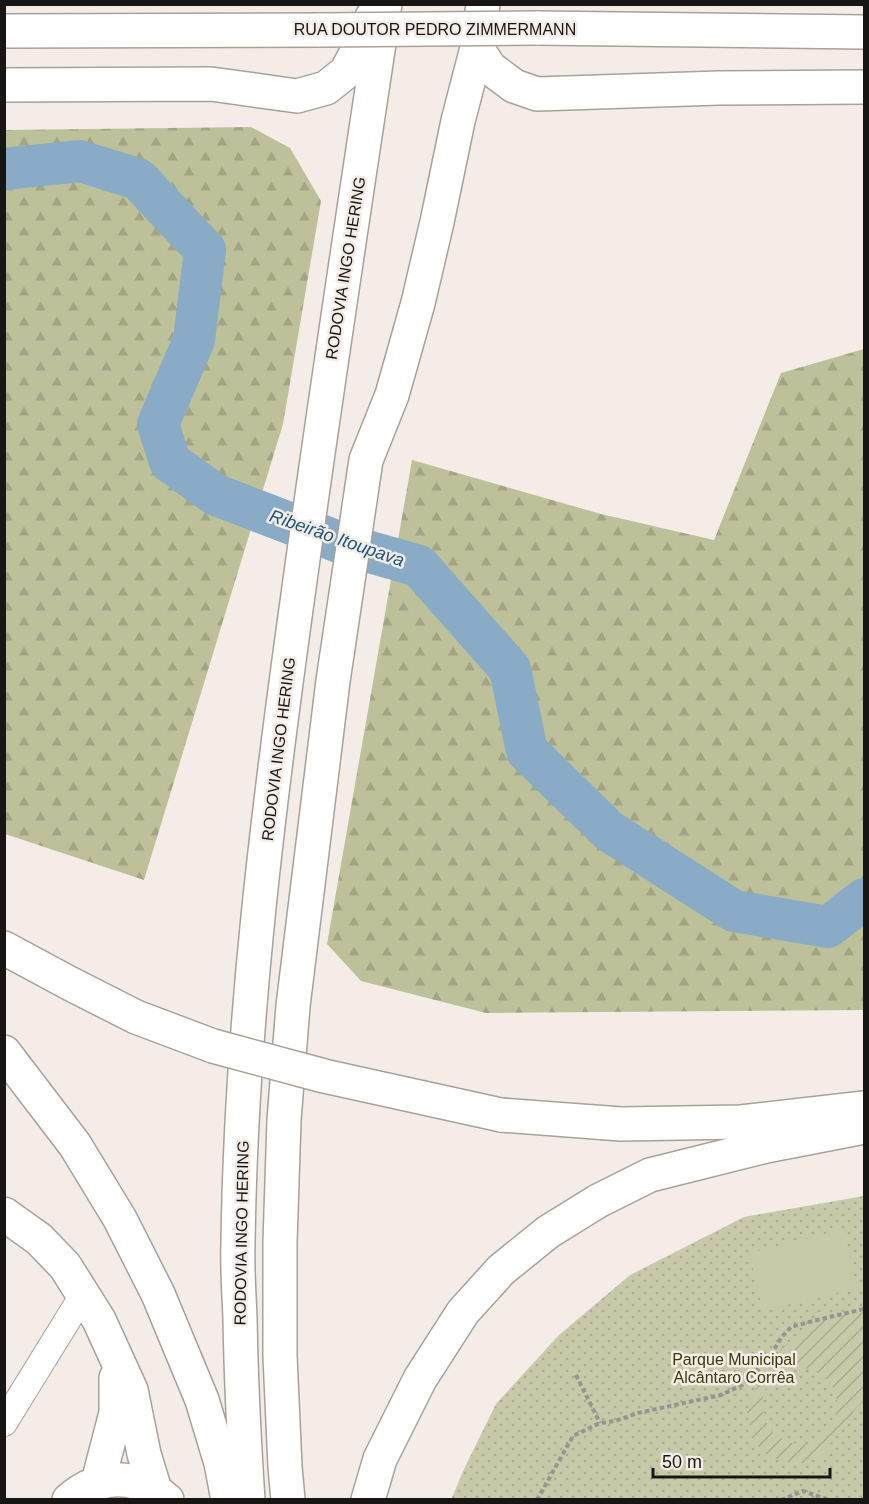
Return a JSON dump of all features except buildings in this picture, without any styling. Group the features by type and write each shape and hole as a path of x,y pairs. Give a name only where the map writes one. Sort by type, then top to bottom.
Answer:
{"main road":[{"path":"4,85 211,84 297,96 326,88 346,72 378,4"},
{"name":"RODOVIA INGO HERING","path":"248,1500 242,1415 238,1245 249,1004 287,673 318,445 385,4"},
{"path":"288,1500 280,1345 280,1242 284,1120 293,1006 333,681 366,460 392,395 418,303 458,121 477,48 483,4"},
{"name":"RUA DOUTOR PEDRO ZIMMERMANN","path":"4,31 536,28 864,32"},
{"path":"477,48 490,68 514,86 537,94 719,88 864,87"},
{"path":"4,948 136,1017 213,1046 324,1076 501,1115 621,1124 741,1122 864,1108"},
{"path":"4,1052 75,1145 120,1219 158,1294 202,1400 221,1463 228,1500"},
{"path":"368,1500 380,1459 420,1379 463,1312 501,1270 548,1232 597,1201 650,1176 766,1146 864,1127"},
{"path":"4,1214 39,1239 65,1266 99,1320 131,1390 144,1454 161,1495"},
{"path":"98,1482 116,1413 116,1355"},
{"path":"69,1500 79,1491 98,1482 118,1479 137,1482 161,1495"}],"street":[{"path":"4,1424 83,1295"}],"path":[{"path":"537,1500 573,1436 600,1423 721,1395 742,1385 769,1358 781,1338 791,1328 864,1310"},
{"path":"576,1375 600,1423"},
{"path":"780,1500 803,1491 829,1500"}],"green space":[{"path":"251,127 290,148 321,201 283,424 144,880 5,834 5,130"},
{"path":"864,349 864,1010 486,1013 361,981 327,944 412,460 601,514 714,540 781,373"},
{"name":"Parque Municipal Alcântaro Corrêa","path":"864,1196 864,1499 451,1500 496,1404 559,1335 630,1275 744,1217"},
{"path":"843,1229 857,1288 763,1311 749,1253"},
{"path":"864,1312 864,1402 857,1407 820,1458 803,1463 777,1459 762,1452 752,1437 747,1412 757,1386 781,1349 809,1325 842,1314","holes":["799,1367 819,1374 832,1385 837,1400 836,1415 829,1428 818,1438 804,1443 787,1441 772,1432 765,1419 762,1403 766,1387 771,1380 785,1370"]}],"waterway":[{"name":"Ribeirão Itoupava","path":"4,169 80,161 138,179 205,250 194,340 158,424 170,462 216,495 349,546 419,566 510,669 527,751 609,831 734,911 828,927 864,899"}]}
